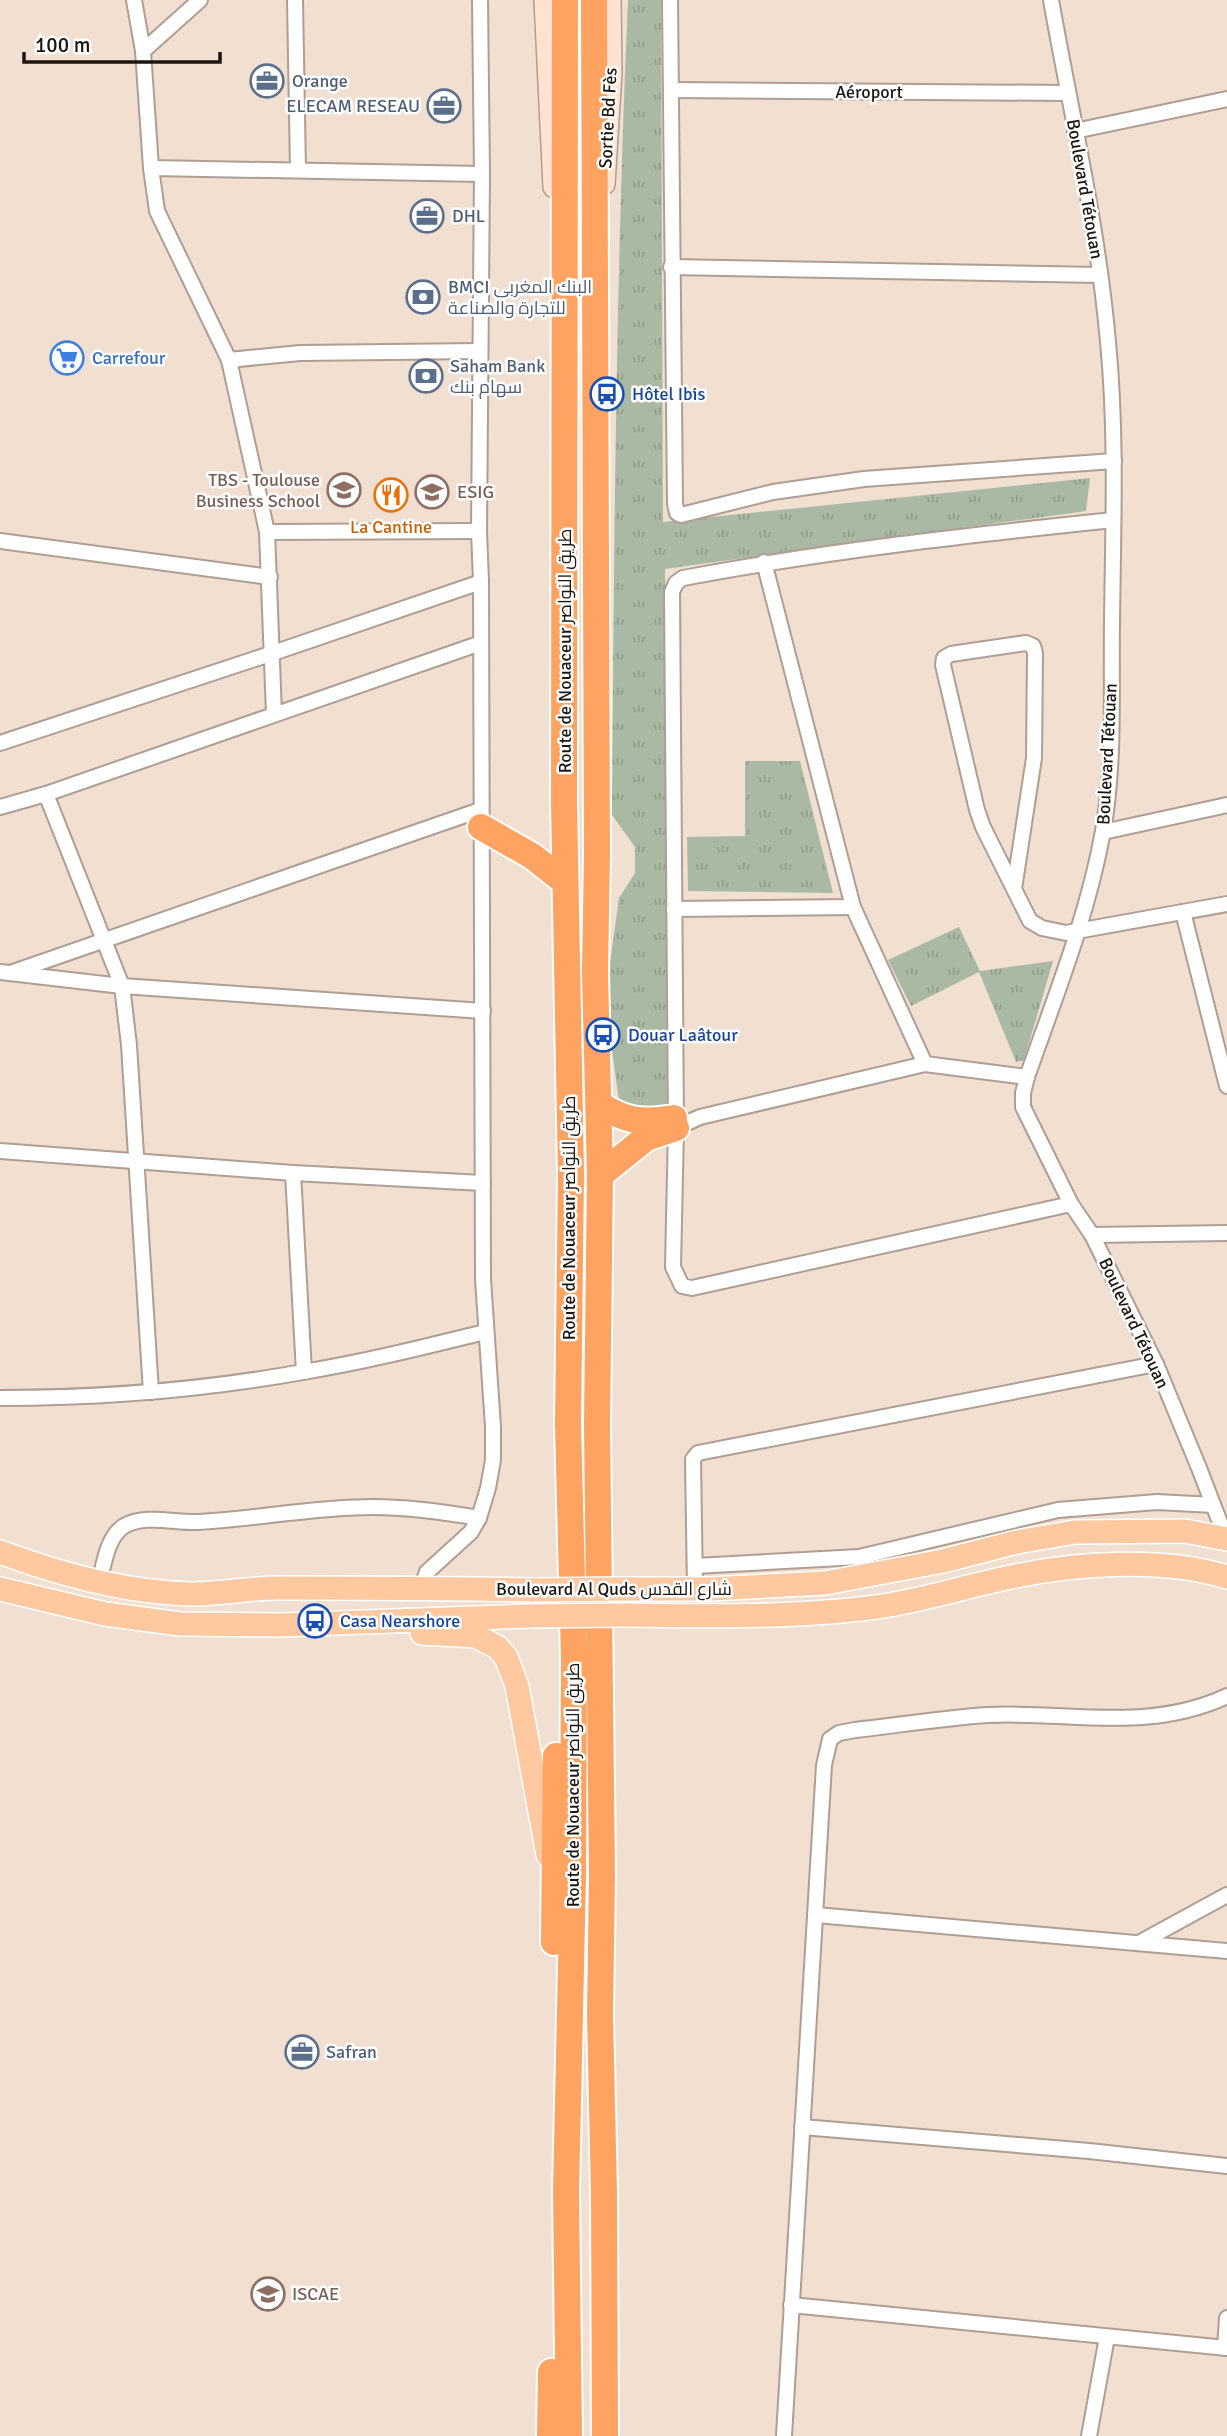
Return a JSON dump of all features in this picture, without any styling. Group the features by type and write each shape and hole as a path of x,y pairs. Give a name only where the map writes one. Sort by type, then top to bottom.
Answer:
{"highway":[{"name":"Route de Nouaceur طريق النواصر","path":"565,0 565,882 571,1174 568,1423 574,1658 573,1878 566,2191 569,2436"},
{"name":"Route de Nouaceur طريق النواصر","path":"594,0 595,974 600,1175 597,1424 605,2436"},
{"path":"475,817 525,836 544,838 565,831"},
{"path":"475,817 565,882"},
{"path":"599,1104 626,1119 684,1121"},
{"path":"600,1175 646,1138 684,1121"},
{"path":"550,2436 550,2077 555,1980 553,1874 557,1742 564,1692 574,1658"}],"main road":[{"path":"545,0 553,182 558,222 565,241"},
{"name":"Sortie Bd Fès","path":"596,234 608,156 610,0"},
{"name":"Boulevard Al Quds شارع القدس","path":"0,1552 99,1583 189,1594 274,1588 695,1589 825,1583 1075,1532 1185,1531 1226,1538"},
{"name":"Boulevard Al Quds شارع القدس","path":"0,1589 105,1614 180,1624 281,1625 531,1616 817,1614 879,1607 1012,1576 1119,1565 1165,1566 1227,1577"},
{"path":"386,1622 418,1633 476,1636 497,1647 506,1657 517,1686 553,1874"}],"street":[{"path":"134,0 143,51 151,168 157,211 229,360 267,532 274,714"},
{"path":"143,51 200,0"},
{"path":"295,0 298,170"},
{"path":"421,1588 427,1573 471,1532 479,1518 493,1460 493,1414 485,1332 482,1011 475,817 481,643 480,0"},
{"path":"670,0 671,267 677,513 681,515 774,492 863,479 1114,461"},
{"name":"Boulevard Tétouan","path":"1051,0 1100,275 1108,343 1114,461 1110,753 1103,832 1077,932 1027,1077 1023,1107 1071,1203 1092,1235 1156,1364 1226,1538"},
{"name":"Aéroport","path":"671,90 1067,93"},
{"path":"1075,131 1227,99"},
{"path":"151,168 482,174"},
{"path":"671,267 1100,275"},
{"path":"229,360 300,353 479,351"},
{"path":"1071,1203 692,1289 682,1286 673,1267 684,1121 674,909 672,592 676,583 683,578 764,562 912,541 1113,520"},
{"path":"267,532 479,531"},
{"path":"0,541 270,578"},
{"path":"764,562 853,907 925,1064"},
{"path":"0,743 481,582"},
{"path":"0,807 47,794 481,643"},
{"path":"1014,889 1034,758 1035,653 1033,646 1027,643 951,654 943,661 977,810 994,850 1026,914 1035,925 1052,931 1077,932 1227,904"},
{"path":"47,794 122,986 151,1392"},
{"path":"1103,832 1227,805"},
{"path":"5,973 475,817"},
{"path":"674,909 853,907"},
{"path":"1183,912 1227,1086"},
{"path":"5,973 122,986 482,1011"},
{"path":"684,1121 925,1064 1027,1077"},
{"path":"0,1151 293,1173 483,1183"},
{"path":"293,1173 304,1372"},
{"path":"1092,1235 1227,1233"},
{"path":"0,1398 52,1398 217,1385 304,1372 485,1332"},
{"path":"695,1589 693,1459 698,1452 1156,1364"},
{"path":"695,1566 859,1557 1058,1510 1157,1502 1213,1504"},
{"path":"99,1583 117,1532 137,1521 194,1522 372,1507 479,1518"},
{"path":"784,2436 825,1750 830,1739 839,1733 988,1715 1140,1718 1185,1711 1227,1696"},
{"path":"1138,1944 1227,1895"},
{"path":"816,1915 1227,1951"},
{"path":"802,2127 1089,2151 1227,2166"},
{"path":"791,2305 1226,2348 1227,2318"},
{"path":"1089,2436 1107,2337"}],"green space":[{"path":"628,0 661,0 663,522 1090,478 1086,511 665,569 667,1108 620,1108 605,999 619,898 635,873 635,847 612,815 618,305"},
{"path":"745,761 800,761 833,893 688,891 687,837 745,836"},
{"path":"959,927 980,971 1053,961 1024,1060 1016,1062 979,972 911,1006 888,960"}],"place":[{"name":"Orange","path":"267,81"},
{"name":"ELECAM RESEAU","path":"444,106"},
{"name":"DHL","path":"427,216"},
{"name":"BMCI البنك المغربي للتجارة والصناعة","path":"423,297"},
{"name":"Carrefour","path":"67,358"},
{"name":"Saham Bank سهام بنك","path":"426,376"},
{"name":"Hôtel Ibis","path":"607,394"},
{"name":"TBS - Toulouse Business School","path":"344,490"},
{"name":"ESIG","path":"432,492"},
{"name":"La Cantine","path":"391,495"},
{"name":"Douar Laâtour","path":"603,1035"},
{"name":"Casa Nearshore","path":"315,1621"},
{"name":"Safran","path":"302,2052"},
{"name":"ISCAE","path":"268,2294"}]}
